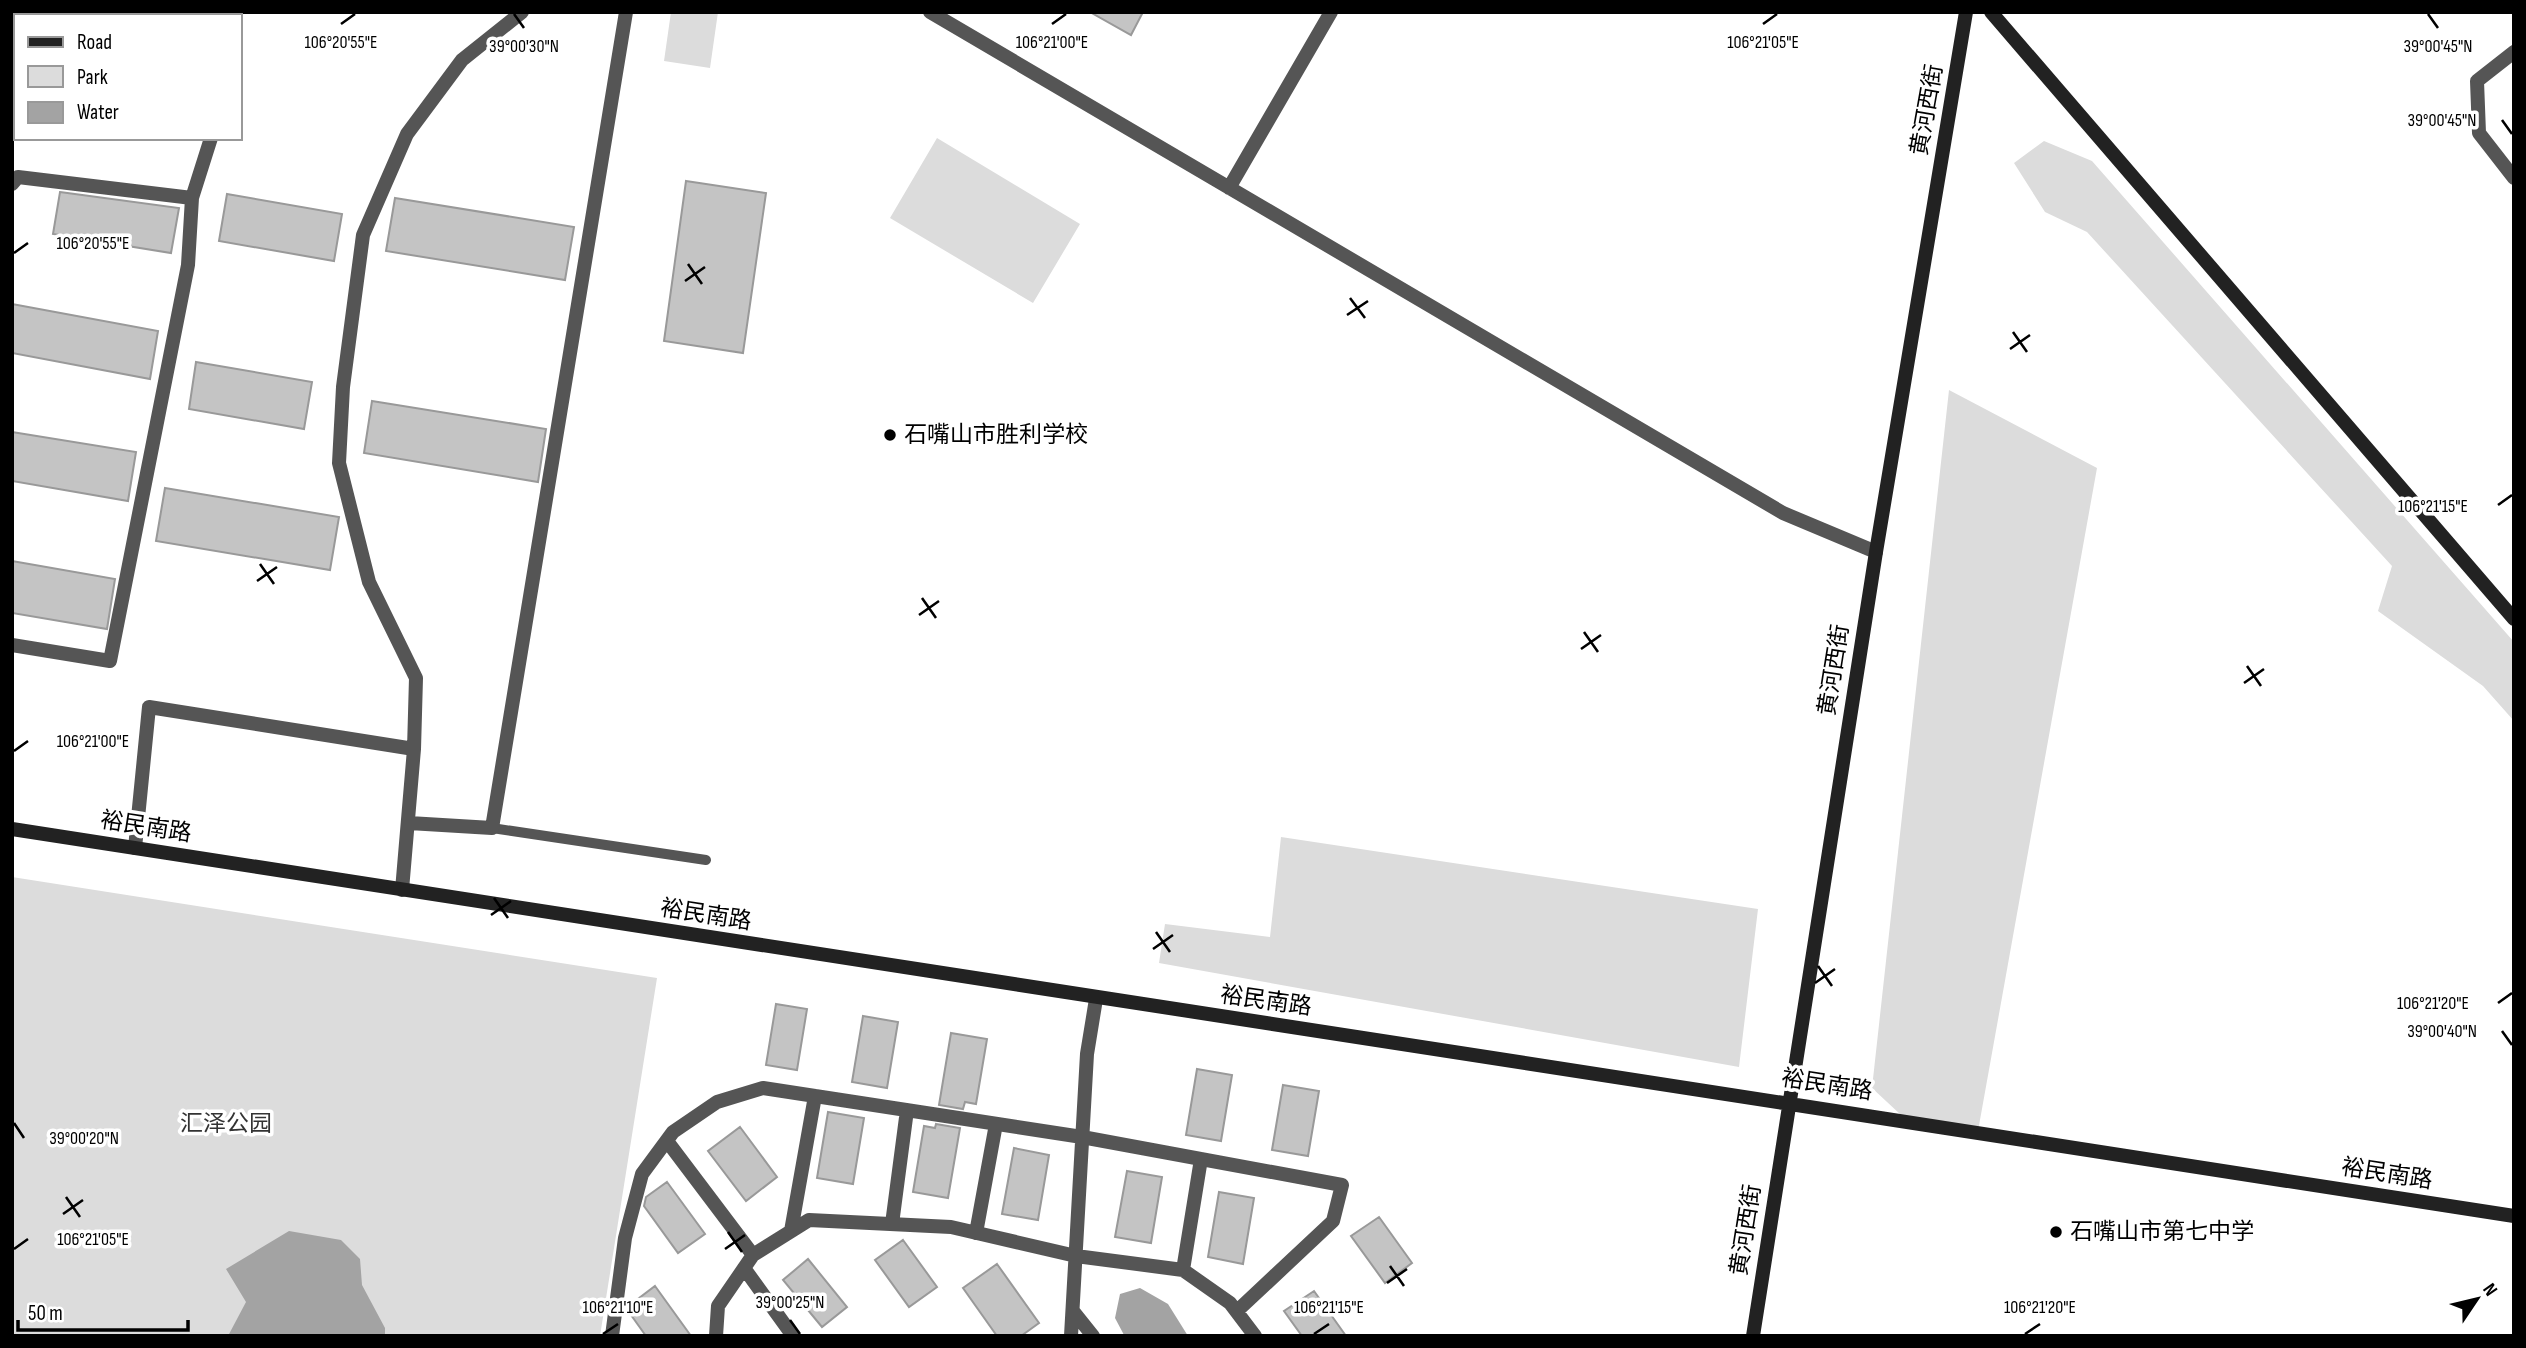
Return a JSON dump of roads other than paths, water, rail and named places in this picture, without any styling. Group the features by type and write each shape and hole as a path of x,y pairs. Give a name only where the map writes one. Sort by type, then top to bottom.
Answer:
{"street":[{"path":"402,890 414,749 416,678 369,582 339,463 343,387 363,235 407,134 462,60 522,12"},
{"path":"409,822 492,828 626,12"},
{"path":"930,12 1783,513 1875,552"},
{"path":"1229,188 1331,12"},
{"name":"黄河西街","path":"1753,1336 1875,552 1966,12"},
{"path":"1992,12 2514,619"},
{"path":"2514,52 2477,81 2479,133 2514,178"},
{"path":"12,645 110,661 187,265 192,198 210,140"},
{"path":"12,184 19,177 192,198"},
{"path":"135,848 149,707 414,749"},
{"name":"裕民南路","path":"12,829 1096,999 1788,1102 2514,1216"},
{"path":"1071,1336 1087,1054 1096,999"},
{"path":"612,1336 625,1238 642,1174 673,1132 717,1102 763,1088 1082,1137 1342,1185 1333,1221 1237,1311"},
{"path":"792,1231 815,1097"},
{"path":"892,1224 906,1110"},
{"path":"976,1233 996,1124"},
{"path":"667,1141 753,1255"},
{"path":"1183,1270 1201,1159"},
{"path":"716,1336 718,1306 753,1255 809,1220 951,1227 1076,1256 1183,1270 1230,1303 1255,1336"},
{"path":"744,1268 793,1336"},
{"path":"1073,1311 1093,1336"}],"lane":[{"path":"492,828 706,860"}],"water":[{"path":"289,1231 341,1240 360,1259 362,1285 385,1328 385,1336 228,1336 246,1302 226,1269"},
{"path":"1140,1288 1168,1304 1188,1336 1124,1335 1115,1318 1120,1294"}],"place":[{"name":"石嘴山市胜利学校","path":"890,435"},
{"name":"石嘴山市第七中学","path":"2056,1232"}],"park label":[{"name":"汇泽公园","path":"226,1124"}]}
